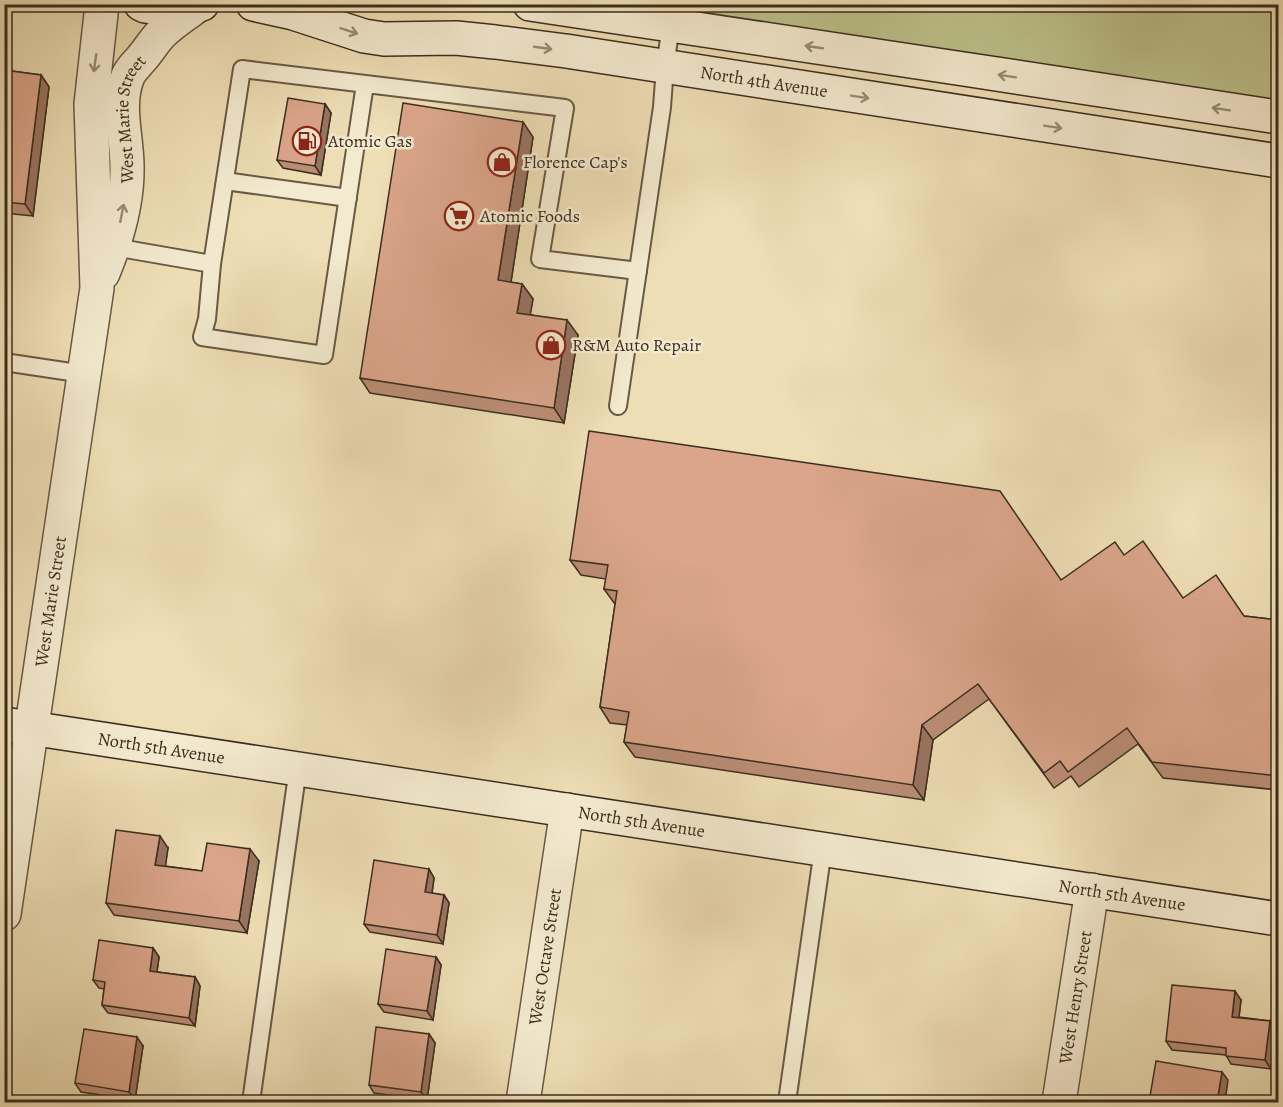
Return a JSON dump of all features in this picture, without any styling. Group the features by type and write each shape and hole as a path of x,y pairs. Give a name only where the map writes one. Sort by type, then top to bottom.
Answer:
{"street":[{"name":"West Marie Street","path":"4,914 18,726 84,374 97,288 91,104 101,4"},
{"path":"141,4 175,11 198,6"},
{"name":"North 4th Avenue","path":"253,4 364,36 384,39 456,39 495,42 1278,161"},
{"path":"530,4 1278,117"},
{"name":"West Marie Street","path":"97,288 114,247 128,169 122,103 126,82 132,69 159,36 198,6"},
{"name":"North 5th Avenue","path":"18,726 1278,919"},
{"name":"West Octave Street","path":"522,1102 567,810"},
{"name":"West Henry Street","path":"1059,1102 1092,890"}],"lane":[{"path":"618,406 662,107 671,25"},
{"path":"366,84 324,355 202,337 207,319 212,264 242,69 565,108 540,259 638,271"},
{"path":"225,181 348,198"},
{"path":"114,247 212,264"},
{"path":"4,362 84,374"},
{"path":"251,1102 298,768"},
{"path":"787,1102 823,849"}],"green space":[{"path":"647,5 1278,5 1278,101"}],"building":[{"path":"4,70 41,75 25,204 4,202"},
{"name":"Atomic Gas","path":"288,98 325,104 315,166 277,160"},
{"name":"Atomic Foods","path":"403,103 523,122 498,280 522,284 517,313 567,320 554,408 360,378"},
{"path":"589,431 1000,491 1061,580 1115,542 1124,555 1143,541 1183,598 1216,575 1244,616 1278,620 1278,776 1152,762 1127,728 1068,772 1060,761 1044,773 978,684 922,725 913,785 624,742 629,712 600,707 617,591 604,589 608,565 570,560"},
{"path":"116,830 160,836 155,865 202,871 207,843 250,849 239,921 106,903"},
{"path":"374,860 429,869 425,892 444,895 437,935 364,924"},
{"path":"99,940 153,948 150,971 195,977 189,1018 102,1005 105,982 93,980"},
{"path":"386,949 436,957 427,1011 378,1004"},
{"path":"1172,985 1235,991 1232,1017 1270,1021 1265,1060 1226,1056 1226,1048 1166,1041"},
{"path":"376,1027 429,1034 421,1092 369,1085"},
{"path":"84,1029 137,1037 129,1092 75,1083"},
{"path":"1156,1061 1222,1072 1217,1102 1149,1102"},
{"path":"74,1098 100,1102 74,1102"}],"place":[{"name":"Atomic Gas","path":"307,141"},
{"name":"Florence Cap's","path":"502,162"},
{"name":"Atomic Foods","path":"459,216"},
{"name":"R&M Auto Repair","path":"551,345"}]}
